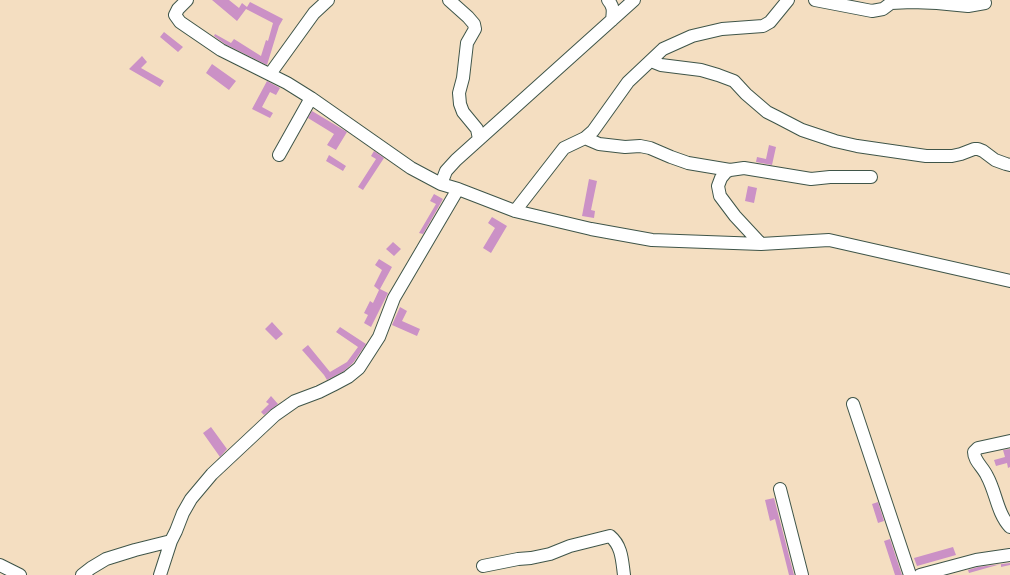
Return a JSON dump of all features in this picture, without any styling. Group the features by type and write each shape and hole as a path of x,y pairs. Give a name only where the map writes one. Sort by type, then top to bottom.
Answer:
{"street":[{"path":"187,0 178,9 175,15 180,22 221,50 287,83 411,168 441,184 515,211 591,229 652,240 761,244 829,240 1010,281"},
{"path":"270,74 314,13 328,0"},
{"path":"449,0 468,16 474,24 474,29 467,43 459,93 460,104 463,112 477,129 479,139"},
{"path":"608,0 614,10 612,20"},
{"path":"441,184 446,171 456,160 634,0"},
{"path":"515,211 564,148 585,138 593,131 628,82 663,50 692,36 722,29 763,26 770,22 788,0"},
{"path":"815,0 872,11 883,9 891,3 938,3 968,6 985,3"},
{"path":"651,61 661,65 700,70 734,81 746,94 767,112 777,118 802,130 835,141 857,146 926,156 952,156 978,149 995,160 1010,165"},
{"path":"279,155 311,98"},
{"path":"585,138 599,144 625,147 640,146 650,148 688,163 730,170 744,168 811,179 830,177 871,177"},
{"path":"730,170 721,178 718,186 720,196 735,216 761,244"},
{"path":"160,575 182,513 191,498 212,474 275,416 295,401 334,385 348,377 359,368 379,337 394,298 458,189"},
{"path":"853,404 910,575"},
{"path":"1010,441 978,448 974,452 974,456 987,474 1004,519 1010,527"},
{"path":"780,489 802,575"},
{"path":"483,566 550,554 570,546 610,536 616,541 620,549 624,575"},
{"path":"82,575 106,559 171,541"},
{"path":"920,575 976,560 1010,555"},
{"path":"0,565 20,575"}],"building":[{"path":"212,0 229,0 239,8 242,3 247,7 250,2 283,19 279,26 267,65 225,44 214,36 215,34 231,43 234,39 261,56 266,40 268,41 273,23 246,9 237,21"},
{"path":"164,32 183,47 178,52 160,37"},
{"path":"142,56 147,62 141,68 164,81 160,87 129,69"},
{"path":"212,64 236,81 229,90 206,73"},
{"path":"267,81 280,88 276,95 270,92 262,107 273,113 270,118 252,109"},
{"path":"312,111 347,132 336,150 327,145 334,134 308,118"},
{"path":"769,145 776,147 772,165 756,162 757,157 766,159"},
{"path":"374,151 384,158 363,190 358,187 376,159 371,156"},
{"path":"329,155 346,166 343,171 326,161"},
{"path":"589,179 597,181 591,210 595,211 594,218 582,216"},
{"path":"748,186 757,188 754,203 745,201"},
{"path":"434,194 443,199 423,234 419,233 436,204 430,201"},
{"path":"492,217 507,226 491,253 483,248 495,228 488,223"},
{"path":"393,242 401,249 394,256 386,249"},
{"path":"379,259 392,267 380,289 388,293 371,327 364,323 368,315 364,313 370,301 373,303 379,290 374,286 382,270 375,265"},
{"path":"400,307 407,311 402,321 420,329 417,336 392,325"},
{"path":"272,322 283,334 276,340 265,329"},
{"path":"340,327 366,344 353,363 344,371 327,380 302,350 308,345 330,372 347,362 358,347 336,332"},
{"path":"271,396 278,404 264,415 261,412 269,404 266,402"},
{"path":"211,427 227,449 220,457 203,433"},
{"path":"1010,449 1010,467 1008,468 1007,463 996,466 994,460 1005,457 1003,450"},
{"path":"774,498 794,575 789,575 775,519 770,521 765,500"},
{"path":"878,502 884,521 878,523 872,504"},
{"path":"890,539 902,575 895,575 884,541"},
{"path":"953,547 956,555 917,566 914,558"},
{"path":"1010,563 1010,565 1001,567 1001,564"},
{"path":"1000,564 969,573 968,570 978,567"}]}
